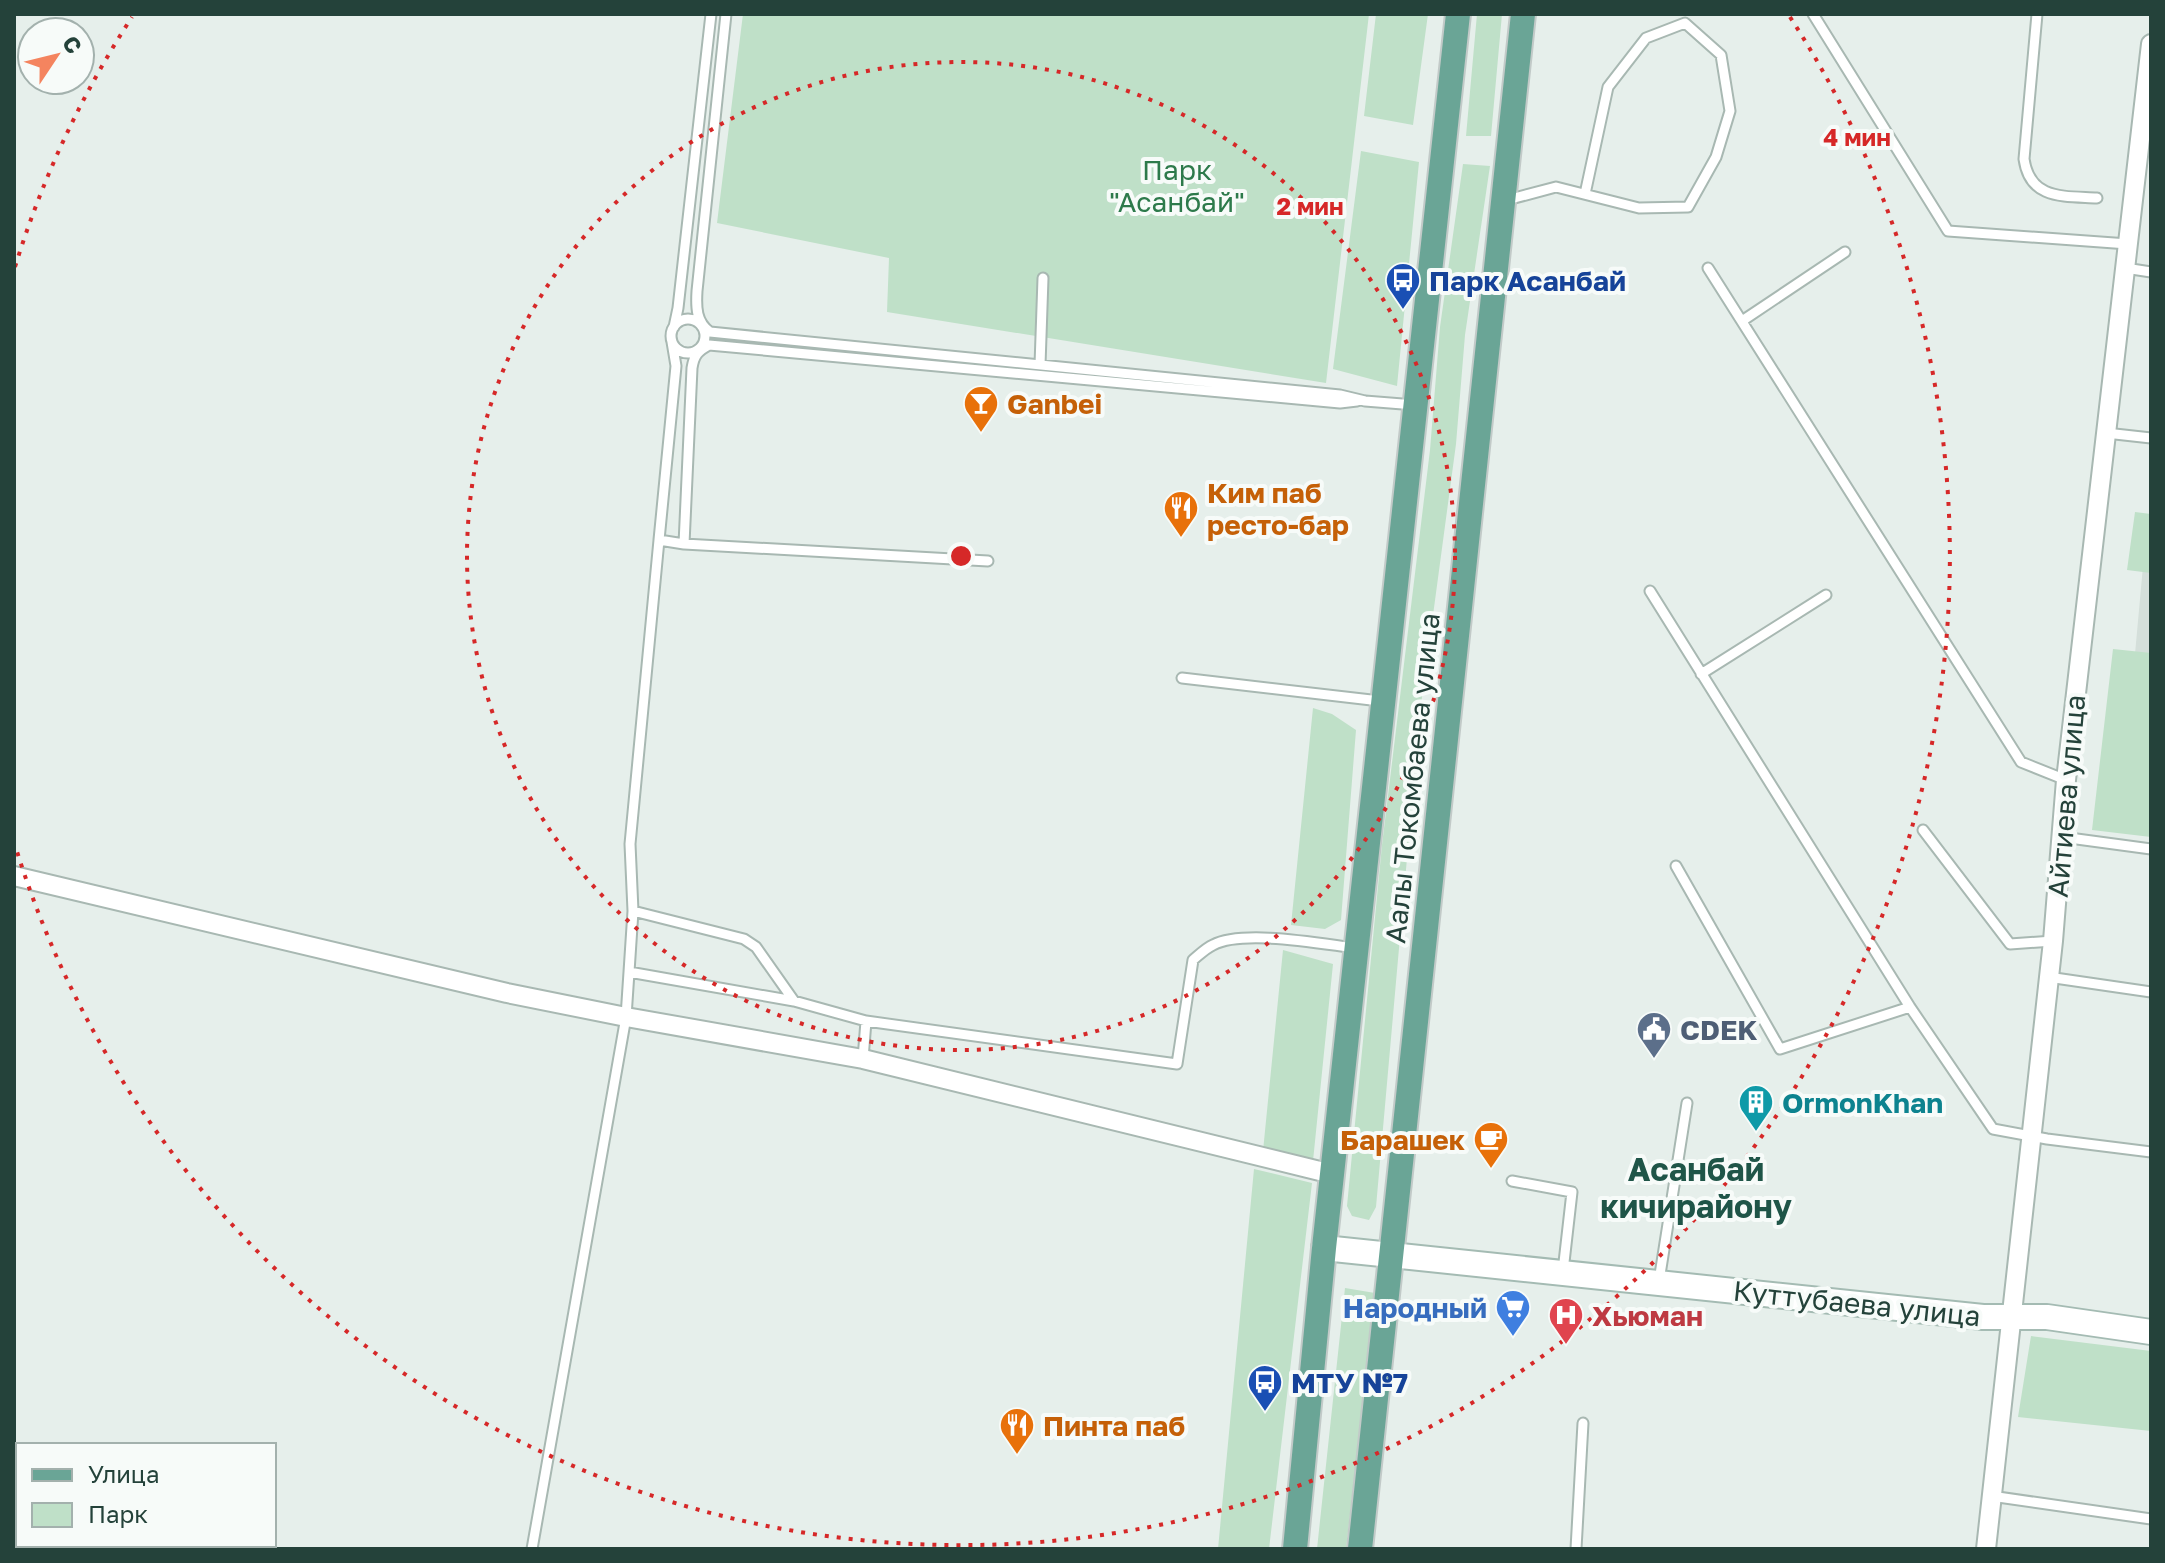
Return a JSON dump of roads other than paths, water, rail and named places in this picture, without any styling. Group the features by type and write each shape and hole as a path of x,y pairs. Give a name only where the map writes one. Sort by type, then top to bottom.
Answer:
{"main road":[{"name":"Аалы Токомбаева улица","path":"1295,1549 1324,1248 1458,14"},
{"name":"Аалы Токомбаева улица","path":"1360,1549 1523,14"},
{"name":"Куттубаева улица","path":"1324,1248 1983,1317 2047,1317 2151,1332"}],"street":[{"name":"Айтиева улица","path":"1986,1549 2053,941 2066,780 2148,92 2151,44"},
{"path":"14,876 507,993 863,1059 1332,1174"}],"lane":[{"path":"532,1549 626,1017 633,911 630,844 676,366 672,342 711,14"},
{"path":"684,544 693,357 704,342 696,306 697,291 726,14"},
{"path":"1813,14 1948,231 2128,244"},
{"path":"2037,14 2024,159 2026,170 2033,185 2044,190 2065,196 2097,198"},
{"path":"1504,201 1556,187 1639,208 1688,207 1716,157 1730,111 1721,55 1685,23 1646,38 1608,87 1585,194"},
{"path":"1742,321 1845,252"},
{"path":"1708,268 2021,762 2066,780"},
{"path":"2125,268 2151,272"},
{"path":"1040,365 1043,278"},
{"path":"674,327 688,320 710,332 722,334 1415,405"},
{"path":"672,342 683,353 721,344 1340,403 1365,401"},
{"path":"2106,433 2151,438"},
{"path":"659,540 988,561"},
{"path":"1650,591 1910,1007 1993,1129 2031,1137 2151,1152"},
{"path":"1701,674 1826,595"},
{"path":"1182,678 1383,702"},
{"path":"1923,830 2010,944 2053,941"},
{"path":"2062,837 2151,849"},
{"path":"1676,866 1780,1049 1910,1007"},
{"path":"633,911 744,939 756,947 794,1001"},
{"path":"629,972 794,1001 866,1021 1177,1064 1193,960 1214,944 1237,939 1279,939 1356,948"},
{"path":"2047,977 2151,992"},
{"path":"863,1059 866,1021"},
{"path":"1658,1283 1687,1103"},
{"path":"1512,1181 1572,1192 1562,1273"},
{"path":"1576,1549 1583,1423"},
{"path":"1991,1496 2151,1519"}],"place":[{"name":"Парк Асанбай","path":"1403,311"},
{"name":"Ganbei","path":"981,434"},
{"name":"Ким паб ресто-бар","path":"1181,539"},
{"name":"CDEK","path":"1654,1060"},
{"name":"OrmonKhan","path":"1756,1133"},
{"name":"Барашек","path":"1491,1170"},
{"name":"Народный","path":"1513,1338"},
{"name":"Хьюман","path":"1566,1346"},
{"name":"МТУ №7","path":"1265,1413"},
{"name":"Пинта паб","path":"1017,1456"}],"district":[{"name":"Асанбай кичирайону","path":"1696,1188"}],"park label":[{"name":"Парк \"Асанбай\"","path":"1177,185"}]}
